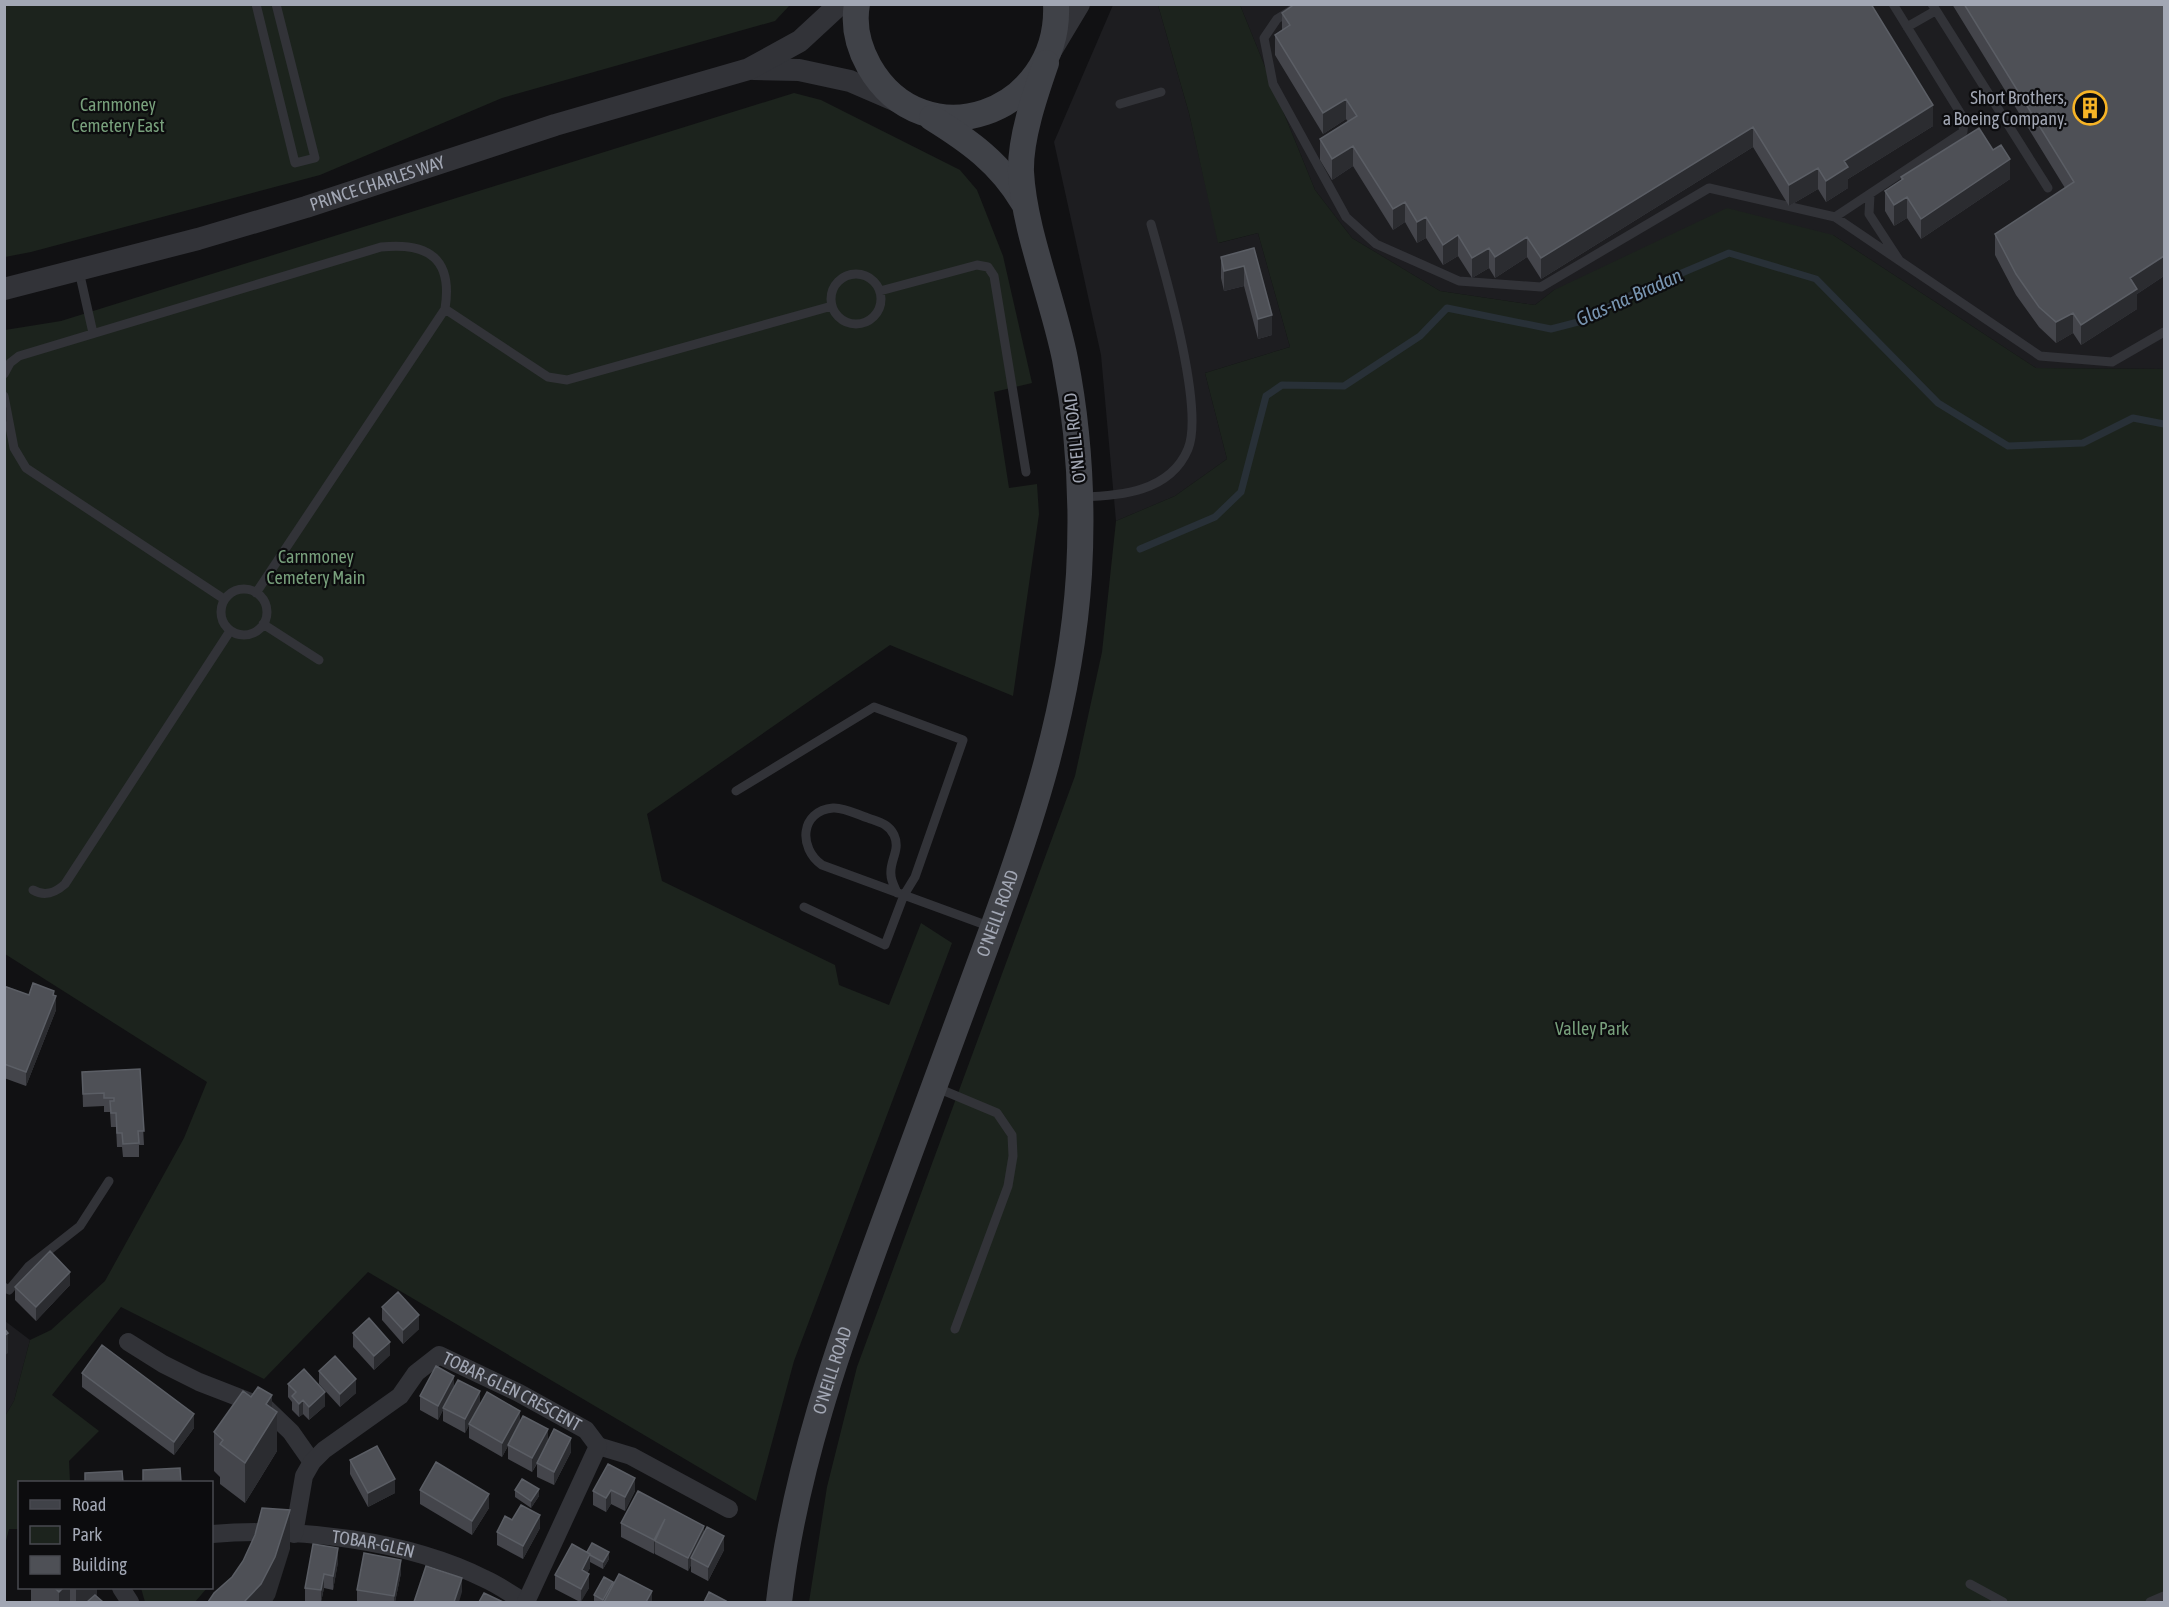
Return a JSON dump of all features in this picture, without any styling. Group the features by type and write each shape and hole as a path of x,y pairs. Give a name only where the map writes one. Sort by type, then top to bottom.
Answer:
{"main road":[{"name":"O'NEILL ROAD","path":"856,4 857,34 864,56 875,76 891,94 961,136 996,163 1024,204"},
{"name":"O'NEILL ROAD","path":"778,1602 787,1541 803,1466 828,1384 858,1291 993,928 1036,801 1061,708 1079,579 1081,497 1079,454 1064,357 1051,296 1024,204 1021,167 1033,101 1056,28 1056,4"},
{"path":"912,107 934,115 956,117 978,115 999,108 1018,96 1034,81 1049,56"}],"street":[{"name":"PRINCE CHARLES WAY","path":"4,289 306,207 555,125 750,69 800,41 840,4"},
{"path":"1049,56 1079,4"},
{"name":"PRINCE CHARLES WAY","path":"750,69 799,70 840,79 912,107"},
{"path":"128,1342 163,1364 200,1382 266,1408 291,1432 312,1462"},
{"name":"TOBAR-GLEN CRESCENT","path":"294,1534 304,1476 312,1462 324,1450 400,1396 416,1373 439,1355 519,1393 586,1430 598,1446 631,1456 729,1509"},
{"name":"TOBAR-GLEN CRESCENT","path":"525,1602 593,1462 598,1446"},
{"name":"TOBAR-GLEN","path":"213,1534 294,1534 364,1542 424,1555 485,1578 525,1602"},
{"path":"122,1589 130,1602"}],"lane":[{"path":"256,4 295,163 315,158 276,4"},
{"path":"1301,4 1276,19 1264,38 1274,84 1346,217 1376,244 1459,281 1541,287 1709,188 1835,217 2040,356 2112,362 2164,332"},
{"path":"1835,217 1963,132 1964,119 1893,4"},
{"path":"1907,27 1934,8 2048,188"},
{"path":"1120,104 1161,92"},
{"path":"1870,195 1869,214 1902,264"},
{"path":"1081,497 1121,495 1154,485 1177,466 1188,449 1191,419 1185,360 1151,224"},
{"path":"4,374 10,363 19,356 381,247 407,244 424,249 435,260 448,290 445,309 256,593"},
{"path":"880,291 976,265 988,267 994,276 1026,472"},
{"path":"79,270 93,333"},
{"path":"852,274 869,278 880,291 879,307 870,319 863,323 856,324 841,319 832,306 833,289 837,282 852,274"},
{"path":"445,309 548,376 567,380 832,306"},
{"path":"4,396 14,448 26,468 224,599"},
{"path":"235,590 250,590 256,593 266,605 267,613 263,624 248,635 230,631 220,614 224,599 235,590"},
{"path":"263,624 319,660"},
{"path":"33,890 40,894 49,894 65,884 230,631"},
{"path":"736,791 874,707 963,740 915,877 900,894 885,945 804,907"},
{"path":"900,894 891,875 897,849 896,837 890,828 883,823 836,807 816,815 805,833 805,843 813,858 822,865 900,894 993,928"},
{"path":"934,1087 997,1113 1012,1135 1013,1156 1008,1186 955,1329"},
{"path":"4,1287 9,1290 29,1266 80,1226 109,1181"},
{"path":"1970,1584 2003,1602"},
{"path":"2150,1602 2164,1596"}],"shaded area":[{"path":"1113,5 1158,5 1189,113 1219,243 1258,233 1290,347 1205,373 1227,459 1175,496 1116,521 1101,355 1054,142"},
{"path":"1240,5 2164,5 2164,369 2036,368 1833,235 1554,290 1535,305 1440,291 1352,238 1315,190"},
{"path":"5,1321 30,1340 14,1401 5,1416"}],"green space":[{"name":"Carnmoney Cemetery East","path":"5,5 790,5 775,21 502,98 320,175 5,257"},
{"name":"Valley Park","path":"1158,5 1240,5 1315,190 1352,238 1440,291 1535,305 1554,290 1727,208 1833,235 2036,368 2164,369 2164,1602 809,1602 827,1487 857,1367 1075,776 1102,652 1116,521 1175,496 1227,459 1205,373 1290,347 1258,233 1218,243 1189,113"},
{"name":"Carnmoney Cemetery Main","path":"794,93 821,100 960,170 977,190 1003,256 1032,383 994,392 1009,488 1037,484 1039,514 1013,696 890,645 647,814 662,881 835,965 839,985 889,1005 921,923 952,943 794,1361 756,1501 368,1272 264,1379 121,1307 52,1395 99,1431 69,1461 70,1481 18,1481 18,1529 9,1529 5,1545 5,1416 14,1401 30,1340 51,1330 105,1281 184,1138 207,1082 5,954 5,330 61,321"},
{"path":"141,1589 206,1589 195,1602 145,1602"}],"building":[{"path":"1295,4 1871,4 1933,105 1844,161 1848,167 1826,181 1818,168 1789,185 1753,127 1541,258 1527,237 1495,257 1489,248 1472,258 1458,235 1443,245 1426,217 1417,222 1405,202 1393,209 1353,146 1332,159 1320,139 1357,116 1346,99 1323,113 1275,35 1290,25 1282,13"},
{"name":"Short Brothers, a Boeing Company.","path":"1964,4 2164,4 2164,256 2130,278 2137,289 2081,325 2073,313 2056,322 2039,307 2016,274 1995,234 2074,182"},
{"path":"1979,128 1993,150 2001,145 2010,159 1921,219 1907,197 1894,205 1885,191 1903,179 1901,177"},
{"path":"1254,248 1272,315 1258,319 1244,266 1224,271 1221,257"},
{"path":"33,983 54,991 53,995 56,996 26,1072 4,1064 4,986 29,995"},
{"path":"140,1069 144,1131 138,1131 139,1143 123,1144 122,1133 117,1133 116,1113 111,1113 110,1101 114,1101 114,1098 104,1098 104,1093 83,1094 82,1072"},
{"path":"50,1251 70,1272 36,1307 15,1287"},
{"path":"398,1292 419,1315 403,1330 382,1307"},
{"path":"369,1318 390,1342 374,1356 353,1333"},
{"path":"102,1345 194,1414 174,1442 82,1373"},
{"path":"335,1356 356,1379 340,1394 319,1371"},
{"path":"436,1366 454,1376 438,1406 420,1396"},
{"path":"304,1369 325,1392 309,1407 303,1400 299,1404 292,1396 296,1392 288,1384"},
{"path":"458,1380 480,1391 465,1419 443,1408"},
{"path":"258,1387 272,1395 266,1404 277,1412 245,1463 220,1444 223,1440 214,1432 243,1391 251,1397"},
{"path":"487,1392 520,1411 502,1443 469,1424"},
{"path":"523,1416 548,1429 532,1458 508,1445"},
{"path":"554,1429 571,1438 554,1472 537,1463"},
{"path":"377,1446 395,1479 368,1493 350,1460"},
{"path":"436,1462 489,1494 472,1521 420,1490"},
{"path":"608,1464 635,1478 625,1497 611,1490 606,1498 593,1491"},
{"path":"180,1468 181,1481 143,1481 143,1470"},
{"path":"122,1471 123,1481 85,1481 85,1473"},
{"path":"522,1479 539,1489 531,1501 515,1490"},
{"path":"638,1491 704,1526 688,1558 655,1541 665,1519 654,1540 621,1523"},
{"path":"521,1505 540,1515 523,1546 497,1532 505,1516 512,1520"},
{"path":"262,1508 290,1510 275,1557 261,1584 244,1602 208,1602 214,1593 232,1577 243,1561 255,1535"},
{"path":"707,1527 724,1536 708,1567 691,1558"},
{"path":"592,1543 609,1552 603,1562 587,1552"},
{"path":"313,1544 338,1548 333,1576 324,1574 321,1590 305,1588"},
{"path":"572,1544 590,1554 582,1570 589,1574 581,1589 555,1575"},
{"path":"364,1553 401,1560 394,1596 357,1590"},
{"path":"426,1566 462,1578 454,1602 414,1602"},
{"path":"619,1574 652,1591 646,1602 604,1602"},
{"path":"604,1577 613,1582 603,1600 594,1595"},
{"path":"709,1592 726,1601 704,1602"},
{"path":"484,1593 503,1602 479,1602"},
{"path":"95,1595 103,1602 87,1602"}],"waterway":[{"name":"Glas-na-Bradan","path":"1140,549 1215,517 1241,492 1266,396 1282,385 1344,386 1420,336 1447,308 1551,329 1582,321 1637,292 1729,253 1816,279 1938,403 2008,446 2083,443 2133,418 2164,424"}],"place":[{"name":"Short Brothers, a Boeing Company.","path":"2090,108"}]}
